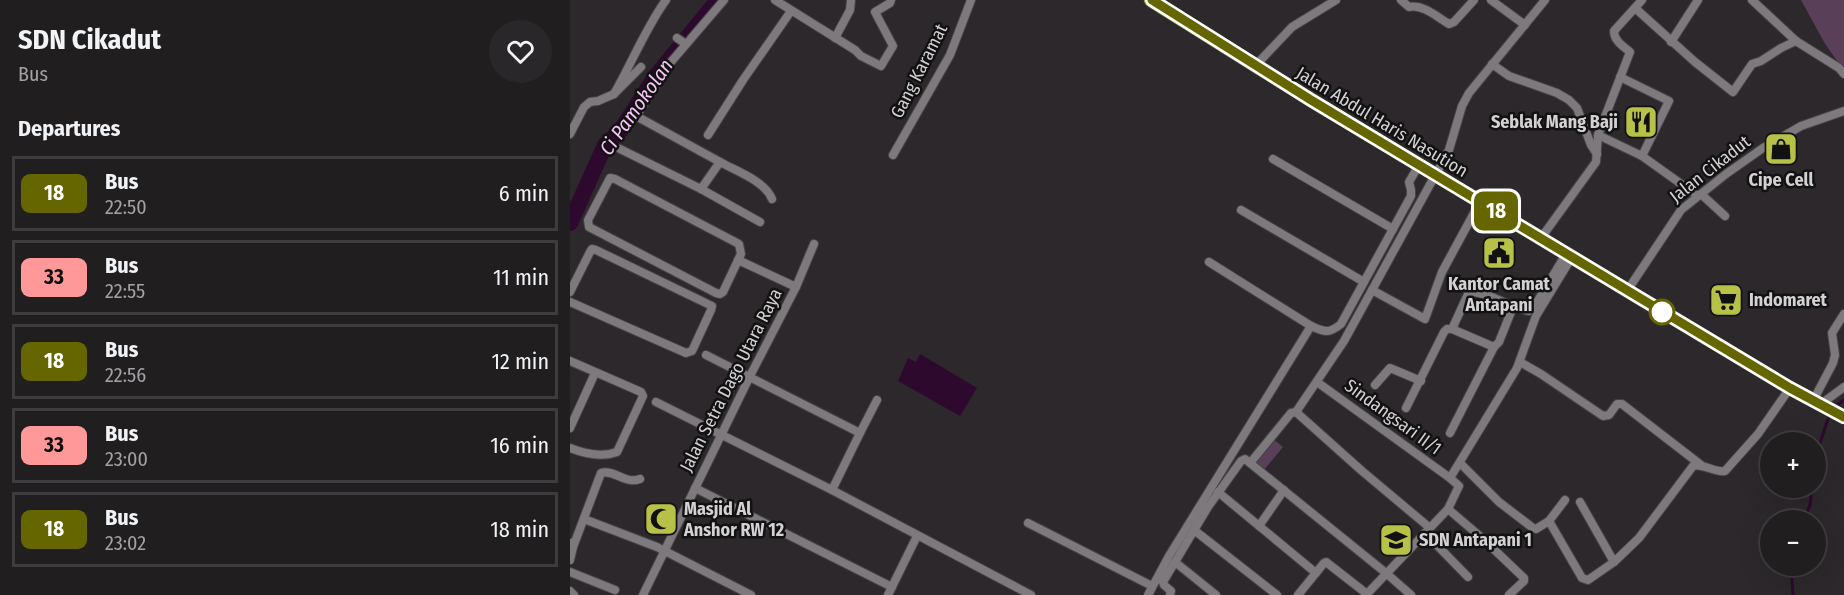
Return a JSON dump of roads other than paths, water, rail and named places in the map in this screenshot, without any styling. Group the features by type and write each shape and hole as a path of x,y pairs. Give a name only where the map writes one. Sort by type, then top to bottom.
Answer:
{"highway":[{"name":"Jalan Abdul Haris Nasution","path":"1152,0 1434,175 1790,388 1841,416"}],"street":[{"path":"614,94 666,0"},
{"path":"724,0 681,41 671,62 637,114 637,118 720,162 767,191 772,199"},
{"path":"775,0 861,56 881,66 893,46 875,12 891,0"},
{"path":"835,38 850,10 851,0"},
{"name":"Gang Karamat","path":"893,155 950,55 971,0"},
{"path":"1256,66 1292,27 1336,0"},
{"path":"1401,0 1409,7 1415,5 1421,7 1449,24 1454,22 1474,0"},
{"path":"1491,0 1525,25"},
{"path":"1251,462 1291,413 1296,412 1344,341 1451,146 1462,106 1469,93 1545,0"},
{"path":"1540,238 1596,162 1598,135 1630,52 1615,37 1614,31 1642,0"},
{"path":"1671,42 1698,0"},
{"path":"1752,0 1796,41 1839,68 1844,74"},
{"path":"1635,8 1671,42 1733,92 1752,64 1761,62 1796,41"},
{"path":"708,135 742,80 791,11"},
{"path":"1492,64 1509,76 1557,93 1569,100 1577,108 1591,145 1597,154"},
{"path":"570,134 584,106 614,94 641,67"},
{"path":"1620,77 1669,101 1642,156"},
{"name":"Jalan Cikadut","path":"1627,291 1681,210 1726,174 1801,126 1843,113"},
{"path":"1598,135 1642,156 1700,195 1725,216"},
{"path":"620,149 701,189 760,222"},
{"path":"1273,159 1393,229"},
{"path":"701,189 720,162"},
{"path":"1209,262 1311,326 1322,331 1333,331 1341,324 1411,196 1412,190 1409,182 1419,165"},
{"path":"610,178 615,179 737,242 741,254 738,260 720,294 589,227 588,220 610,178"},
{"path":"1372,290 1425,319 1442,272 1480,202"},
{"path":"1241,210 1364,282"},
{"name":"Jalan Setra Dago Utara Raya","path":"643,595 796,287 814,244"},
{"path":"570,292 592,249 712,306 692,351 686,353 570,302"},
{"path":"1452,329 1469,292 1477,292 1513,307 1529,310 1569,256"},
{"path":"1298,595 1324,563 1330,563 1366,595 1448,509 1459,486 1450,478 1520,362 1536,316 1569,256"},
{"path":"738,260 796,287"},
{"path":"1450,433 1494,347 1499,342 1513,307"},
{"path":"1819,404 1835,355 1832,333 1844,314"},
{"path":"1148,595 1230,456 1311,326"},
{"path":"1406,408 1447,329 1494,347"},
{"path":"706,355 860,434"},
{"path":"570,361 643,396 617,452 591,454 570,447"},
{"path":"1520,362 1603,416 1609,415 1617,404 1622,404 1701,465 1721,472 1725,471 1758,434 1790,388"},
{"path":"1375,385 1390,368 1421,381"},
{"path":"570,428 595,373"},
{"name":"Sindangsari II/1","path":"1317,382 1450,478"},
{"path":"1819,404 1844,387"},
{"path":"832,490 878,400"},
{"path":"657,402 832,490 1031,595"},
{"path":"1296,412 1428,530 1468,577"},
{"path":"1170,595 1171,591 1163,582 1218,492 1240,461 1245,459 1411,595"},
{"path":"1460,463 1499,502 1533,528 1536,529 1549,521 1565,500"},
{"path":"1549,521 1582,578 1588,580 1614,562 1639,538 1676,490 1688,470 1701,465"},
{"path":"570,560 572,545 601,473 605,471 632,481 640,479"},
{"path":"695,488 890,591 917,536"},
{"path":"1259,526 1284,490"},
{"path":"1218,492 1316,573"},
{"path":"1580,502 1614,562"},
{"path":"1448,509 1524,578 1524,581 1509,595"},
{"path":"584,519 664,550 751,595"},
{"path":"1028,522 1152,586"},
{"path":"1194,530 1277,595"},
{"path":"1175,562 1216,595"},
{"path":"570,572 615,590"},
{"path":"570,591 574,595"}],"waterway":[{"name":"Ci Pamokolan","path":"570,223 605,145 621,130 655,77 718,0"},
{"path":"1833,408 1844,400"},
{"path":"1824,432 1830,413"},
{"path":"1808,510 1811,498"},
{"path":"1792,576 1793,595"}],"place":[{"name":"Seblak Mang Baji","path":"1641,122"},
{"name":"Cipe Cell","path":"1781,149"},
{"name":"Kantor Camat Antapani","path":"1499,253"},
{"name":"Indomaret","path":"1726,300"},
{"name":"Masjid Al Anshor RW 12","path":"661,519"},
{"name":"SDN Antapani 1","path":"1396,540"}]}
